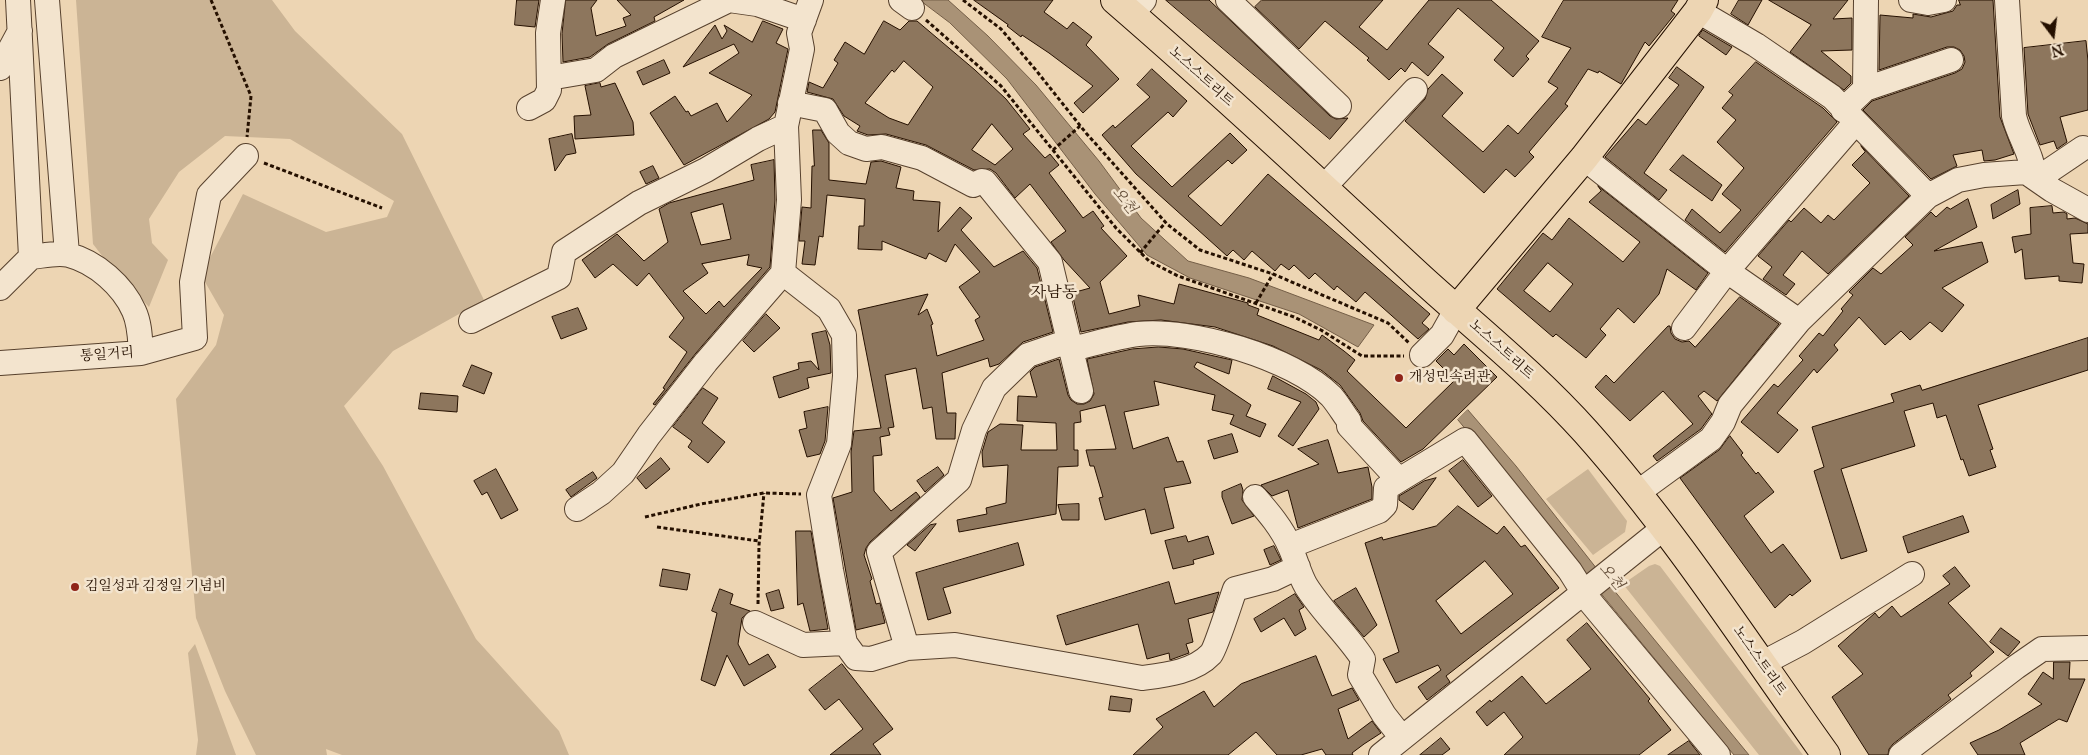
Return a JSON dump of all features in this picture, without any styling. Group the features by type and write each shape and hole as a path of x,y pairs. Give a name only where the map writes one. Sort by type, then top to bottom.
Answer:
{"main road":[{"name":"노스스트리트","path":"1130,5 1456,310 1530,375 1585,431 1664,527 1826,755"},
{"path":"1456,310 1584,158 1701,6"}],"street":[{"path":"0,288 31,257 18,0"},
{"path":"47,0 67,254"},
{"path":"529,108 544,100 550,90 548,33 553,0"},
{"path":"549,78 596,70 614,56 729,0 808,10 799,33 802,49 786,126 789,200 783,272 706,362 649,435 623,474 601,493 577,509"},
{"path":"1228,0 1339,106"},
{"path":"1684,328 1849,117 1866,89 1866,0"},
{"path":"1911,0 1928,3 1944,0"},
{"path":"2007,0 2014,116 2017,128 2034,165 2036,178"},
{"path":"1701,6 1832,97 1849,117 1928,196"},
{"path":"0,68 20,32"},
{"path":"1866,89 1951,60"},
{"path":"1324,187 1415,90"},
{"path":"790,103 825,110 838,133 849,143 866,149 882,147 922,158 973,185 982,180 985,182 1050,262 1081,391"},
{"path":"471,320 559,277 564,252 639,203 706,170 758,139 786,126"},
{"path":"2036,178 2082,148"},
{"path":"141,353 195,338 192,282 209,195 246,156"},
{"path":"1584,158 1727,271 1799,321"},
{"path":"1637,493 1712,439 1723,422 1730,405 1799,321 1928,196 1958,180 2026,172 2088,210"},
{"name":"통일거리","path":"0,363 141,353 140,329 124,293 88,262 67,254 31,257"},
{"path":"783,272 829,310 844,335 846,376 838,444 819,495 845,643 856,658 871,659 907,648 955,645 1142,678 1170,674 1192,667 1212,654 1235,589 1272,579 1294,556 1379,511 1385,505 1386,488 1465,440 1718,755"},
{"path":"1422,355 1442,335 1456,310"},
{"path":"907,648 879,552 959,480 974,430 994,388 1028,355 1070,345 1139,334 1182,335 1252,351 1303,376 1330,396 1350,421 1349,426 1399,480"},
{"path":"1255,497 1274,518 1294,556 1305,584 1321,608 1351,640 1363,659 1360,676 1384,716 1402,738"},
{"path":"1381,755 1664,527"},
{"path":"1761,664 1803,642 1912,574"},
{"path":"755,623 803,645 845,643"},
{"path":"1901,755 2008,672 2042,649 2088,648"}],"path":[{"path":"211,0 250,96 246,156 382,208"},
{"path":"963,0 1001,29 1080,126 1166,223 1200,250 1273,274 1388,323 1422,355"},
{"path":"906,4 1001,86 1055,148 1116,228 1149,262 1178,276 1294,317 1321,330 1362,356 1422,355"},
{"path":"1055,148 1080,126"},
{"path":"1141,252 1166,223"},
{"path":"1256,302 1273,274"},
{"path":"645,517 701,504 764,493 819,495"},
{"path":"755,623 758,613 759,542 764,493"},
{"path":"657,527 759,542"}],"shaded area":[{"path":"76,0 272,0 295,31 402,134 484,300 393,351 344,406 383,466 476,639 559,731 569,755 342,755 326,749 327,755 256,755 225,691 196,618 176,399 216,345 224,315 201,275 243,194 326,232 387,217 394,201 290,139 225,136 179,172 149,219 152,243 168,260 149,307 113,270 93,244"},
{"path":"1588,469 1627,521 1625,532 1593,555 1546,499"},
{"path":"1655,564 1660,566 1803,755 1759,755 1623,584"},
{"path":"195,644 236,755 196,755 198,740 188,653"}],"water":[{"name":"오천","path":"920,0 948,0 988,36 1036,85 1099,161 1141,218 1188,261 1249,278 1374,325 1358,347 1299,314 1190,278 1147,255 1095,194 1007,79 950,23"},
{"path":"1468,410 1516,466 1608,583 1749,755 1734,755 1458,420"}],"building":[{"path":"517,0 539,0 535,27 515,25"},
{"path":"566,0 597,0 591,8 596,36 626,26 623,18 631,15 617,0 684,0 654,17 655,21 608,44 590,57 563,62 562,34"},
{"path":"974,0 1053,0 1044,12 1067,29 1073,22 1092,37 1086,45 1119,79 1083,113 1074,103 1093,86 1049,53 1022,35 1021,37"},
{"path":"1166,0 1209,0 1330,116 1336,119 1348,118 1330,139"},
{"path":"1262,0 1383,0 1359,27 1387,50 1429,0 1491,0 1539,41 1526,56 1529,59 1513,77 1494,60 1504,48 1458,8 1428,44 1444,57 1428,76 1412,62 1405,72 1401,68 1389,80 1367,60 1369,58 1325,21 1299,49 1255,7"},
{"path":"1564,0 1678,0 1671,11 1675,14 1649,46 1645,42 1621,84 1599,71 1598,73 1588,69 1565,104 1568,106 1529,152 1534,157 1515,177 1506,169 1484,193 1405,121 1425,99 1428,89 1442,74 1463,93 1442,116 1483,152 1508,125 1518,134 1558,88 1548,82 1571,48 1542,37"},
{"path":"1739,0 1762,0 1748,25 1731,14"},
{"path":"1769,0 1848,0 1833,19 1852,18 1852,50 1821,51 1851,76 1851,83 1844,90 1790,52 1811,25"},
{"path":"1959,0 1993,0 2000,117 2014,154 1995,160 1984,161 1982,150 1953,155 1957,166 1931,179 1863,110 1872,101 1955,73 1962,69 1965,62 1960,50 1954,47 1947,47 1879,70 1880,15 1913,18 1913,14 1931,17 1953,11 1957,5 1960,5"},
{"path":"763,21 783,29 776,43 788,49 775,112 769,119 684,165 650,113 675,96 691,116 717,103 727,122 752,95 709,73 739,53 734,44 683,67 715,25 722,39 727,31 724,25 752,42"},
{"path":"884,21 900,30 909,21 917,21 1006,99 1030,129 1023,134 1045,158 1050,154 1059,165 1049,173 1083,218 1093,211 1104,226 1101,228 1127,256 1100,282 1109,314 1140,306 1138,295 1174,304 1179,284 1248,303 1248,305 1259,309 1257,315 1319,340 1322,335 1344,351 1355,360 1347,371 1406,428 1455,380 1436,361 1448,349 1454,355 1464,344 1497,377 1423,449 1401,462 1363,421 1360,413 1340,385 1321,370 1273,346 1215,327 1161,320 1128,322 1081,332 1072,293 1090,288 1064,260 1051,242 1066,231 1030,184 1015,198 996,173 990,169 974,170 926,145 886,134 868,135 857,131 860,126 844,116 833,99 807,92 809,82 823,88 838,63 834,60 845,42 864,54","holes":["904,61 933,87 908,125 889,118 865,103 892,70 894,72","992,124 1013,149 995,165 972,150"]},
{"path":"1703,30 1732,47 1726,55 1699,36"},
{"path":"2086,41 2088,110 2060,117 2067,142 2057,149 2054,141 2040,145 2028,114 2024,48"},
{"path":"664,60 670,73 643,85 637,72"},
{"path":"1756,62 1823,108 1837,122 1725,252 1685,220 1692,209 1720,233 1741,210 1722,194 1744,168 1717,142 1736,120 1722,108 1733,95 1729,92"},
{"path":"1677,67 1704,87 1644,173 1667,190 1659,200 1605,157 1638,119 1646,125 1679,85 1669,78"},
{"path":"1152,69 1187,101 1173,117 1168,112 1131,146 1172,187 1230,133 1247,150 1232,164 1228,160 1188,196 1221,226 1268,174 1430,314 1422,323 1429,329 1418,339 1365,292 1356,302 1337,286 1334,290 1315,273 1309,279 1294,265 1289,270 1281,264 1275,271 1252,251 1244,260 1233,250 1227,256 1136,174 1102,135 1113,125 1115,128 1150,97 1137,85"},
{"path":"600,83 601,87 615,83 633,122 634,135 575,139 574,116 591,115 585,86"},
{"path":"813,130 821,130 829,143 829,180 866,184 871,162 881,161 901,167 896,188 914,191 913,200 940,202 938,232 960,207 972,218 961,230 994,267 1023,251 1037,268 1053,332 1023,342 999,364 990,367 988,358 942,373 947,413 956,413 955,439 936,439 932,407 923,409 916,368 885,375 894,427 888,428 890,435 880,437 882,455 873,456 874,491 891,511 916,492 920,497 870,542 866,548 864,555 872,579 870,581 876,604 880,603 885,623 856,630 833,498 852,492 851,452 854,431 881,428 858,310 928,294 918,315 927,309 933,324 931,325 937,356 984,340 975,320 980,317 959,287 980,272 955,244 946,262 929,253 926,259 882,241 882,250 858,249 859,226 864,226 865,199 827,195 823,237 819,236 815,265 802,264 805,241 799,241 802,207 811,208 812,166 814,166"},
{"path":"572,134 576,153 566,155 555,171 549,139"},
{"path":"1861,146 1909,196 1828,274 1802,251 1783,275 1795,284 1786,295 1763,279 1772,267 1758,256 1789,220 1791,222 1804,208 1821,223 1828,215 1834,220 1870,183 1852,165 1865,152"},
{"path":"1683,155 1722,185 1712,201 1670,170"},
{"path":"774,160 775,200 770,267 696,353 655,405 653,404 665,389 663,388 687,352 669,337 684,318 649,273 637,286 613,264 595,278 582,260 617,234 644,261 668,242 659,209 669,203 754,180 751,165","holes":["723,204 731,239 701,245 691,213","749,255 747,265 762,268 724,307 719,301 706,314 683,291 708,273 702,264"]},
{"path":"653,166 659,178 646,184 640,172"},
{"path":"1598,186 1708,273 1696,290 1667,269 1659,294 1634,323 1618,308 1600,329 1606,335 1586,358 1556,334 1553,337 1497,289 1543,233 1552,240 1569,218 1623,262 1640,242 1589,202 1601,191","holes":["1548,263 1573,284 1550,312 1524,291"]},
{"path":"2018,190 2020,204 1993,219 1991,205"},
{"path":"1968,199 1977,227 1934,251 1982,242 1988,262 1942,288 1964,305 1942,332 1930,322 1910,340 1901,331 1885,345 1859,317 1834,345 1838,350 1817,373 1814,369 1777,413 1798,430 1778,453 1741,422 1774,384 1778,387 1803,360 1799,356 1819,333 1823,336 1853,295 1849,292 1873,268 1881,274 1913,245 1905,237 1931,212 1936,217 1947,207 1950,209"},
{"path":"2052,206 2053,213 2064,212 2067,214 2067,219 2075,218 2088,224 2088,233 2070,234 2073,263 2084,264 2082,283 2059,281 2059,276 2025,279 2022,249 2015,253 2012,237 2031,234 2030,208"},
{"path":"1740,297 1779,324 1717,401 1704,391 1698,396 1712,414 1701,429 1657,461 1653,456 1693,424 1663,391 1630,421 1595,387 1606,375 1614,383 1668,326 1670,326 1671,333 1675,339 1682,342 1689,341 1695,347"},
{"path":"578,308 587,329 561,339 552,317"},
{"path":"766,314 780,328 754,352 743,341"},
{"path":"826,331 830,345 831,373 807,378 809,388 779,398 773,377 799,369 798,363 811,361 819,370 812,334"},
{"path":"2088,338 2088,370 1978,405 1993,449 1990,450 1996,467 1969,476 1963,459 1961,460 1946,415 1937,418 1933,403 1904,411 1915,446 1841,469 1867,551 1841,559 1814,471 1824,467 1812,427 1894,402 1891,394 1920,385 1922,390"},
{"path":"1159,347 1183,349 1232,360 1229,374 1197,362 1194,367 1251,405 1246,416 1266,424 1260,437 1230,424 1234,415 1212,410 1215,395 1154,381 1159,405 1124,412 1133,449 1168,437 1177,462 1183,461 1191,483 1164,488 1174,528 1151,534 1145,509 1105,520 1099,498 1103,497 1094,466 1090,466 1086,450 1116,449 1105,405 1080,411 1081,422 1074,423 1074,450 1078,450 1078,466 1058,467 1056,514 959,532 957,520 987,514 986,508 1006,503 1008,465 983,467 982,452 988,432 1000,424 1023,425 1021,450 1057,450 1056,423 1017,421 1018,396 1037,397 1030,372 1035,367 1059,359 1068,395 1077,404 1084,404 1090,401 1094,394 1087,359 1132,349"},
{"path":"472,365 492,373 484,394 463,386"},
{"path":"1273,376 1306,394 1316,402 1319,409 1293,446 1278,436 1301,402 1268,389"},
{"path":"703,388 718,398 702,423 725,442 708,463 688,447 692,441 673,427"},
{"path":"421,393 458,396 457,412 419,409"},
{"path":"828,407 825,441 820,454 807,457 799,430 807,428 804,412"},
{"path":"1232,434 1238,452 1214,459 1208,441"},
{"path":"1730,436 1743,453 1741,455 1774,492 1744,516 1771,553 1783,544 1811,581 1792,596 1790,594 1775,608 1680,478 1719,450"},
{"path":"1328,440 1338,473 1368,467 1372,499 1298,528 1288,490 1272,496 1261,485 1319,464 1298,449"},
{"path":"661,458 670,469 646,489 637,478"},
{"path":"1463,460 1492,496 1478,507 1449,471"},
{"path":"938,467 944,475 925,492 917,481"},
{"path":"496,469 518,510 501,519 487,492 482,495 474,481"},
{"path":"593,472 597,478 571,497 566,490"},
{"path":"1436,478 1413,510 1399,500 1399,496 1424,481"},
{"path":"1241,484 1243,490 1242,500 1254,516 1232,524 1222,492"},
{"path":"1079,504 1079,520 1062,520 1058,505"},
{"path":"1458,506 1497,534 1504,526 1521,547 1525,545 1559,588 1446,676 1450,682 1427,700 1418,687 1441,670 1438,665 1396,683 1383,659 1399,652 1365,543 1382,537 1383,540 1436,526","holes":["1485,561 1513,594 1461,634 1436,601"]},
{"path":"1963,516 1969,532 1908,553 1903,537"},
{"path":"936,524 915,551 907,545 930,525"},
{"path":"796,531 811,531 828,629 810,631 803,603 798,605"},
{"path":"1186,536 1188,542 1208,536 1214,554 1193,560 1194,564 1173,569 1165,541"},
{"path":"1018,543 1024,565 943,588 951,613 928,620 916,573"},
{"path":"1274,546 1281,560 1270,565 1264,550"},
{"path":"1955,567 1970,586 1948,603 1994,652 1970,673 1972,676 1948,695 1951,699 1893,744 1889,749 1888,755 1869,755 1832,697 1863,674 1838,646 1875,613 1879,618 1892,606 1901,617 1950,584 1943,576"},
{"path":"663,569 690,574 687,590 660,586"},
{"path":"1169,582 1175,604 1219,592 1213,612 1188,619 1193,642 1186,644 1189,653 1170,660 1169,653 1147,659 1138,624 1066,645 1057,616"},
{"path":"1356,588 1377,625 1364,637 1334,601"},
{"path":"720,589 733,594 730,604 750,611 742,618 738,644 749,665 768,654 776,667 744,686 727,655 715,686 701,680 717,613 712,611"},
{"path":"779,590 784,608 771,611 766,594"},
{"path":"1295,594 1304,607 1299,610 1306,629 1295,636 1284,618 1261,632 1254,619"},
{"path":"1587,623 1650,699 1648,701 1671,730 1639,755 1504,755 1523,737 1504,712 1487,726 1476,712 1522,676 1546,704 1591,669 1567,640"},
{"path":"2001,628 2020,642 2008,656 1990,642"},
{"path":"1316,656 1332,696 1352,688 1359,700 1338,709 1348,739 1372,721 1381,733 1352,753 1353,755 1326,755 1322,749 1301,755 1277,755 1256,732 1228,755 1133,755 1163,727 1156,719 1204,691 1214,707 1241,684"},
{"path":"2054,662 2070,662 2069,679 2085,679 2067,722 2059,719 2020,743 2025,755 1978,755 1970,743 1999,730 2042,704 2028,694 2043,672 2053,679"},
{"path":"842,664 893,729 873,744 881,755 830,755 863,729 839,699 825,710 809,690"},
{"path":"1111,696 1132,699 1130,712 1109,710"},
{"path":"1441,738 1450,749 1442,755 1420,755"},
{"path":"1689,741 1700,755 1668,755"}],"place":[{"name":"개성민속려관","path":"1399,378"},
{"name":"김일성과 김정일 기념비","path":"75,587"}],"district":[{"name":"자남동","path":"1054,293"}]}
